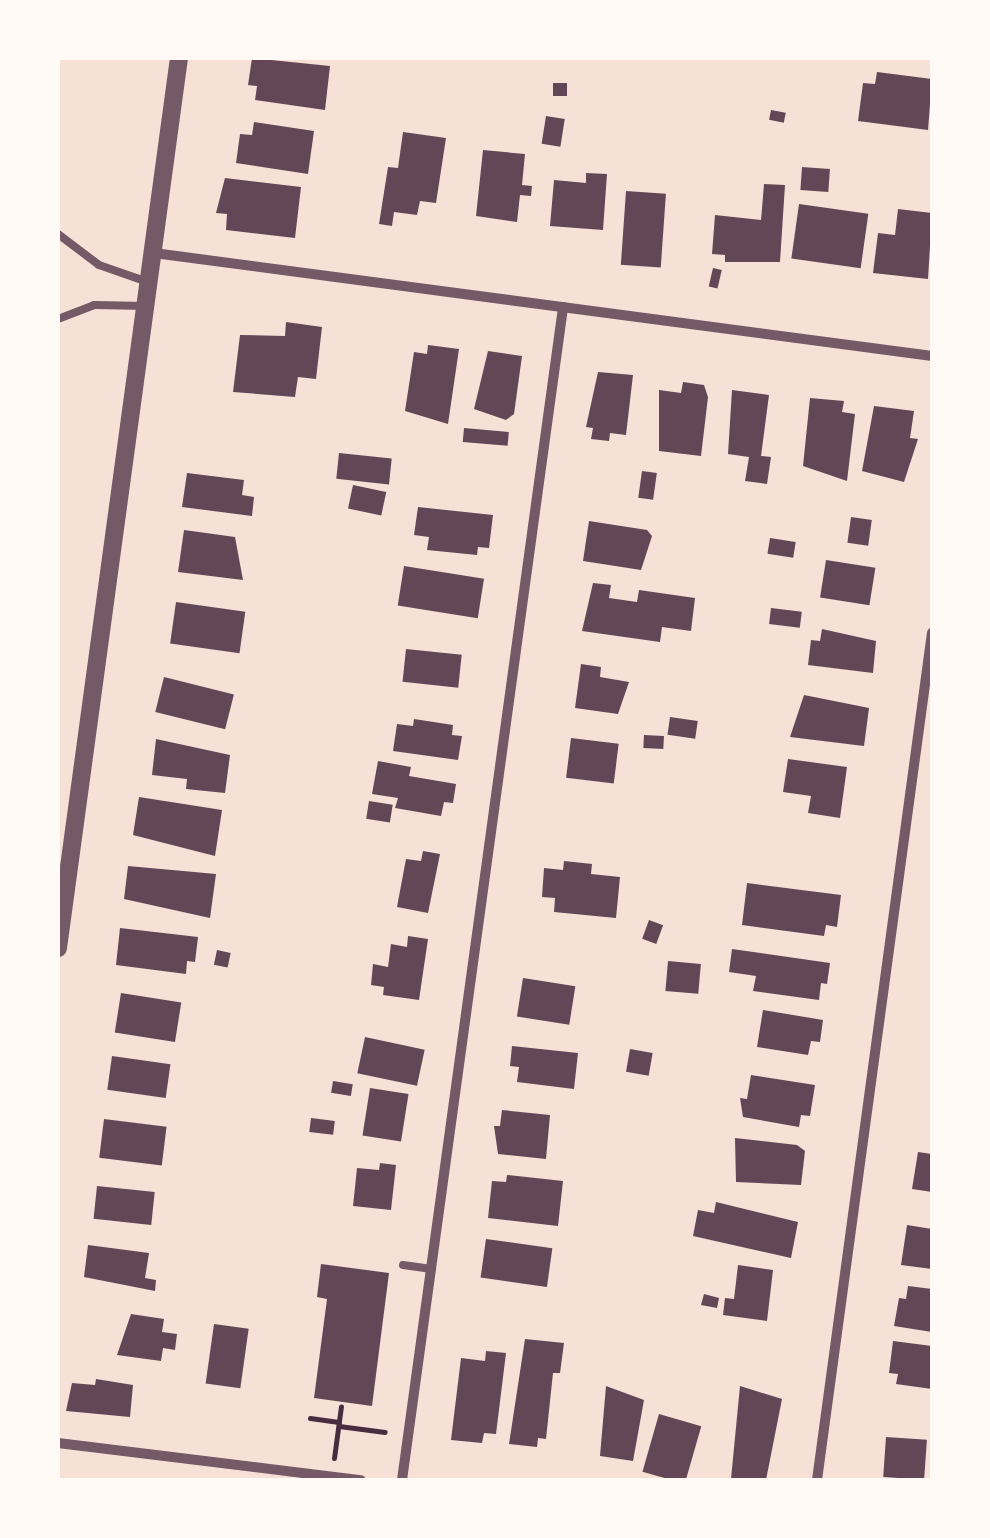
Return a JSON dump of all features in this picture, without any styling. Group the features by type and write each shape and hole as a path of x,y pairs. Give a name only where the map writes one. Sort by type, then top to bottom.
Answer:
{"street":[{"path":"58,948 179,58"},
{"path":"154,253 932,356"},
{"path":"402,1480 562,307"},
{"path":"817,1480 932,633"},
{"path":"58,1444 362,1480"}],"lane":[{"path":"58,234 98,264 150,283"},
{"path":"58,319 94,305 146,306"},
{"path":"403,1265 432,1269"}],"path":[{"path":"334,1458 341,1406"},
{"path":"310,1418 384,1432"}],"building":[{"path":"252,58 330,66 325,110 255,100 257,86 248,85"},
{"path":"877,72 932,79 928,130 858,121 863,83 875,84"},
{"path":"553,83 567,83 567,96 553,96"},
{"path":"771,110 786,113 784,123 769,120"},
{"path":"546,116 565,119 560,147 542,144"},
{"path":"254,122 314,131 308,174 236,163 240,134 252,135"},
{"path":"403,132 446,138 436,203 420,201 417,215 394,212 392,226 379,224 388,167 398,168"},
{"path":"483,150 525,154 522,185 532,186 531,196 520,195 517,222 476,216"},
{"path":"802,167 830,169 828,192 800,190"},
{"path":"586,173 607,174 603,230 550,226 554,180 586,183"},
{"path":"225,178 301,187 295,238 226,230 227,214 216,213"},
{"path":"764,184 785,185 780,262 725,262 725,255 712,254 715,215 761,220"},
{"path":"626,191 666,194 661,268 621,265"},
{"path":"799,204 868,214 861,268 791,258"},
{"path":"898,209 932,213 928,279 873,273 878,233 895,235"},
{"path":"713,268 722,270 717,289 709,287"},
{"path":"286,322 322,327 316,379 298,377 295,397 233,392 240,335 285,336"},
{"path":"428,345 459,349 448,424 405,411 414,352 427,354"},
{"path":"488,351 522,356 514,414 506,420 474,409"},
{"path":"598,372 633,375 626,435 610,433 609,441 591,439 593,428 586,427"},
{"path":"683,382 704,385 708,397 701,456 659,451 659,390 681,393"},
{"path":"732,390 769,395 761,456 771,457 767,484 745,481 749,457 728,454"},
{"path":"810,398 844,401 842,412 855,414 847,481 803,466"},
{"path":"874,406 914,411 910,438 918,439 904,482 862,471"},
{"path":"464,428 509,432 508,446 463,442"},
{"path":"339,453 392,459 389,484 336,479"},
{"path":"642,471 657,473 653,500 638,498"},
{"path":"187,473 244,480 242,495 254,497 252,516 182,507"},
{"path":"353,485 386,492 381,516 348,508"},
{"path":"418,507 493,515 489,548 478,547 477,555 427,550 429,537 414,535"},
{"path":"851,517 872,520 868,546 847,543"},
{"path":"589,521 647,530 652,536 641,570 583,561"},
{"path":"184,530 235,537 243,580 178,572"},
{"path":"770,538 796,542 793,558 767,554"},
{"path":"826,560 875,568 869,605 820,598"},
{"path":"404,566 484,579 478,618 398,606"},
{"path":"593,583 611,585 609,598 637,602 639,590 695,598 691,631 662,627 660,642 582,631"},
{"path":"176,602 245,612 239,653 170,644"},
{"path":"771,608 802,612 800,628 769,624"},
{"path":"822,629 876,641 873,673 808,665 811,640 820,641"},
{"path":"406,649 462,655 458,688 403,682"},
{"path":"581,664 601,667 600,677 629,682 618,714 575,708"},
{"path":"164,677 234,694 225,729 155,712"},
{"path":"804,695 869,708 864,746 790,737"},
{"path":"670,717 698,721 695,739 667,735"},
{"path":"414,719 453,725 452,735 462,736 458,760 393,751 397,724 413,726"},
{"path":"644,735 664,736 663,749 643,748"},
{"path":"571,738 619,744 614,784 566,778"},
{"path":"156,739 230,755 225,793 186,789 187,779 152,775"},
{"path":"788,759 847,767 840,818 808,813 811,796 783,792"},
{"path":"378,761 411,767 409,776 456,784 453,803 444,802 441,816 395,808 398,798 372,794"},
{"path":"139,797 222,810 215,856 133,835"},
{"path":"369,801 393,805 390,823 366,819"},
{"path":"423,851 440,854 428,913 397,907 406,859 421,861"},
{"path":"564,861 592,864 591,874 620,877 616,918 554,912 555,898 542,897 544,868 563,870"},
{"path":"128,866 216,874 210,918 124,899"},
{"path":"747,883 841,895 837,927 826,925 824,936 742,925"},
{"path":"649,920 663,925 656,944 642,939"},
{"path":"120,928 198,937 195,962 187,961 186,974 116,965"},
{"path":"408,936 428,939 419,1000 383,995 384,987 371,985 373,964 388,967 391,944 407,947"},
{"path":"732,949 830,963 827,984 821,983 819,1000 753,991 756,976 729,972"},
{"path":"217,950 231,953 228,968 214,965"},
{"path":"668,961 701,964 698,994 665,991"},
{"path":"523,978 575,986 569,1025 517,1017"},
{"path":"121,993 181,1003 175,1042 115,1033"},
{"path":"763,1010 823,1020 820,1042 811,1041 808,1055 757,1047"},
{"path":"365,1037 425,1050 417,1086 357,1073"},
{"path":"512,1046 578,1053 574,1089 517,1082 519,1067 510,1066"},
{"path":"630,1049 653,1053 649,1076 626,1072"},
{"path":"112,1056 170,1064 166,1098 107,1090"},
{"path":"751,1075 815,1085 810,1116 801,1115 799,1127 743,1117 740,1098 747,1099"},
{"path":"333,1081 353,1084 351,1096 331,1093"},
{"path":"370,1088 409,1094 401,1142 362,1135"},
{"path":"502,1110 550,1115 546,1159 498,1154 494,1126 500,1126"},
{"path":"311,1118 335,1121 333,1135 309,1132"},
{"path":"104,1119 167,1127 162,1165 99,1158"},
{"path":"735,1138 797,1145 805,1151 801,1185 736,1182"},
{"path":"918,1152 932,1154 932,1192 912,1189"},
{"path":"380,1163 396,1165 391,1210 353,1206 357,1168 379,1170"},
{"path":"507,1175 563,1181 558,1226 488,1218 492,1181 506,1182"},
{"path":"97,1186 155,1192 151,1225 94,1219"},
{"path":"716,1202 798,1222 791,1258 693,1236 698,1210 714,1213"},
{"path":"907,1225 932,1229 932,1269 901,1265"},
{"path":"486,1239 552,1248 547,1287 481,1278"},
{"path":"88,1245 149,1253 145,1278 156,1280 155,1291 84,1277"},
{"path":"321,1264 389,1273 372,1406 314,1398 327,1299 317,1297"},
{"path":"738,1265 773,1270 767,1321 723,1315 725,1298 734,1299"},
{"path":"908,1286 932,1289 932,1332 894,1326 899,1298 906,1299"},
{"path":"704,1294 719,1298 717,1308 701,1305"},
{"path":"131,1314 164,1319 162,1332 177,1334 175,1350 163,1348 161,1361 117,1355"},
{"path":"214,1324 249,1329 240,1388 206,1383"},
{"path":"525,1339 564,1343 560,1373 553,1373 546,1439 538,1438 537,1447 509,1444"},
{"path":"893,1341 932,1346 932,1389 896,1384 898,1374 889,1373"},
{"path":"486,1351 506,1353 496,1434 484,1433 482,1443 451,1440 461,1358 485,1361"},
{"path":"96,1379 133,1385 130,1417 66,1411 72,1383 95,1385"},
{"path":"606,1386 644,1400 633,1461 600,1456"},
{"path":"740,1386 782,1399 766,1480 731,1479"},
{"path":"659,1414 701,1426 686,1480 642,1472"},
{"path":"886,1437 927,1440 924,1480 883,1477"}]}
